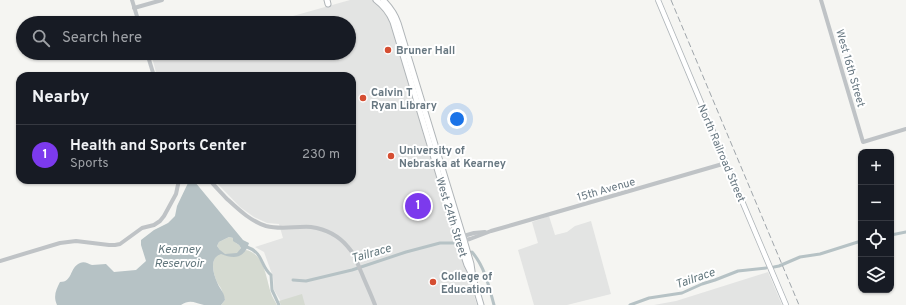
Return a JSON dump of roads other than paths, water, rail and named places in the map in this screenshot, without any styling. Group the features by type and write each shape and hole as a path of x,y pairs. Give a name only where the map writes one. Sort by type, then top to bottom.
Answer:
{"main road":[{"name":"West 24th Street","path":"376,0 387,11 393,22 461,239 471,264 473,278 481,305"},
{"name":"West 24th Street","path":"383,0 395,14 398,23 461,239"},
{"name":"North Railroad Street","path":"658,0 786,305"}],"street":[{"path":"132,0 137,16"},
{"path":"134,8 162,0"},
{"name":"West 16th Street","path":"821,0 863,142 906,129"},
{"path":"149,60 153,72"},
{"name":"15th Avenue","path":"461,239 476,237 491,231 726,163"},
{"path":"0,261 60,243 76,241 115,246 120,244 142,228 154,225 160,221 176,194 178,184"},
{"path":"213,184 236,208 248,217 266,226 277,228 311,227 325,230 333,234 348,246 358,263 374,305"}],"water":[{"name":"Kearney Reservoir","path":"188,184 197,184 243,240 249,243 241,255 230,257 221,254 217,256 213,262 214,274 225,300 221,305 204,305 190,302 181,305 57,305 55,296 60,282 67,280 74,268 82,262 92,265 106,264 114,272 136,270 146,261 141,240 154,230 168,223 175,216 177,206","holes":["229,237 233,238 233,241 241,248 237,253 225,254 217,246 219,242"]}],"waterway":[{"name":"Tailrace","path":"894,234 906,232"},
{"name":"Tailrace","path":"774,267 800,257 820,254 858,242"},
{"name":"Tailrace","path":"293,280 306,281 352,270 406,252 440,243 455,243"},
{"path":"247,247 259,256 265,268 271,275 272,290 279,305"},
{"name":"Tailrace","path":"472,252 483,271 494,305"},
{"name":"Tailrace","path":"630,305 649,298 682,293 738,271 766,268"}],"railway":[{"path":"671,0 799,305"}],"place":[{"name":"Bruner Hall","path":"388,50"},
{"name":"Calvin T Ryan Library","path":"363,98"},
{"name":"University of Nebraska at Kearney","path":"391,156"},
{"name":"Health and Sports Center","path":"418,206"},
{"name":"College of Education","path":"433,282"}]}
